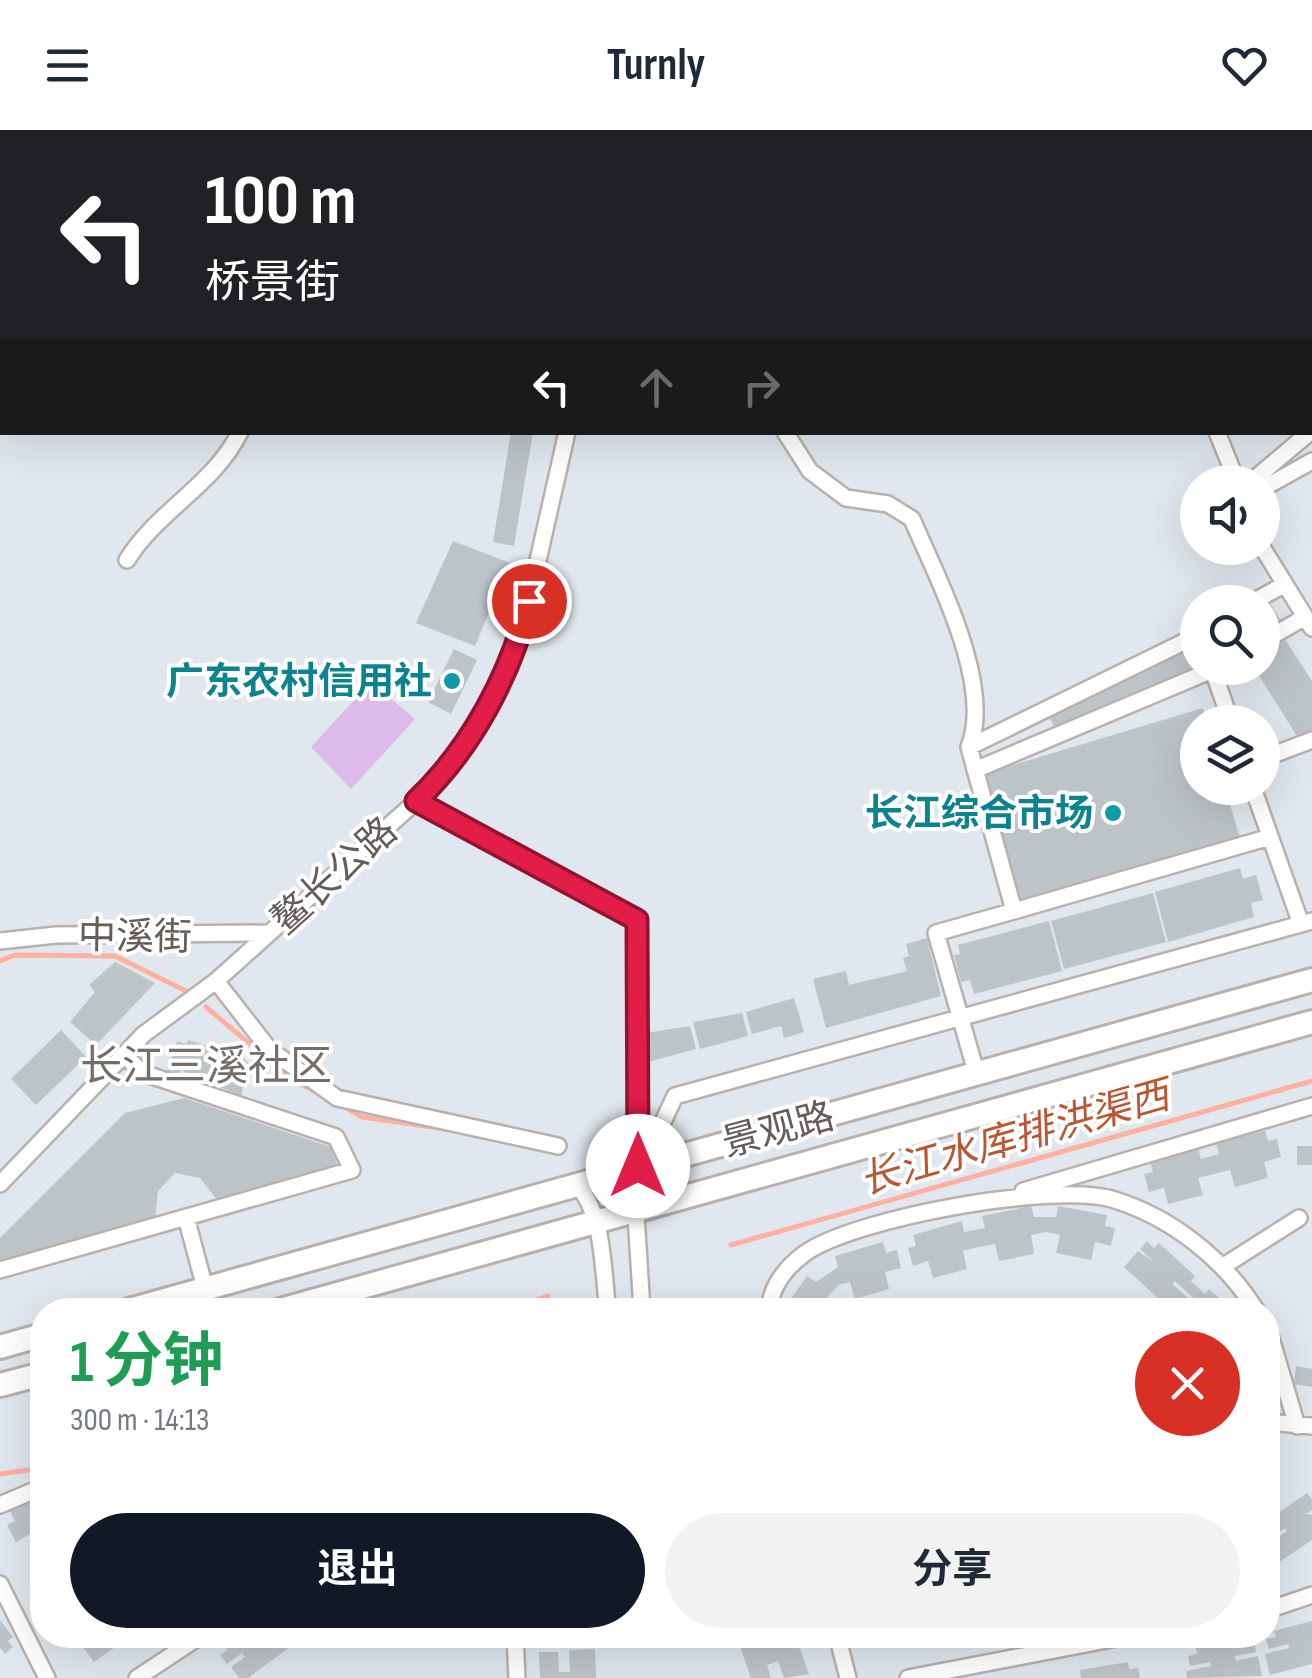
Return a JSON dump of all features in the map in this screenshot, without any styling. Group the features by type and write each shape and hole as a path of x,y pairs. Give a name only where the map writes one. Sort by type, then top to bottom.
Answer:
{"main road":[{"name":"景观路","path":"170,1298 1312,980"},
{"name":"景观路","path":"323,1298 1312,1022"},
{"path":"0,1346 30,1337"},
{"path":"0,1385 30,1377"}],"street":[{"path":"127,560 144,532 230,454 239,435"},
{"name":"鳌长公路","path":"0,1184 144,1034 216,982 416,801 466,746 520,640 566,435"},
{"path":"787,435 810,471 846,498 888,504 912,519 974,684 978,726 969,747 1014,911"},
{"path":"1218,435 1230,465"},
{"path":"1271,465 1307,435"},
{"path":"1280,479 1312,461"},
{"path":"1273,565 1309,623 1280,635"},
{"path":"1280,587 1285,584"},
{"path":"969,747 1180,644"},
{"path":"976,770 1180,683"},
{"path":"1280,753 1312,740"},
{"path":"416,801 637,920 638,1166 634,1184 642,1298"},
{"path":"638,1166 676,1096 1307,923 1260,805"},
{"path":"977,1075 936,932 1270,837"},
{"name":"中溪街","path":"0,941 56,935 270,933"},
{"path":"216,982 269,1049 337,1098 558,1146"},
{"path":"0,1270 352,1170 336,1137 143,1073 124,1055"},
{"path":"770,1298 771,1288 804,1254 841,1237 1002,1198 1312,1106"},
{"path":"576,1183 591,1199 606,1298"},
{"path":"1002,1198 1078,1193 1113,1199 1159,1218 1222,1266 1247,1298"},
{"path":"186,1217 205,1288"},
{"path":"1222,1266 1299,1218"},
{"path":"1280,1360 1305,1426 1280,1423"},
{"path":"0,1505 30,1491"},
{"path":"0,1584 30,1643"},
{"path":"1280,1606 1312,1595"},
{"path":"33,1648 48,1678"},
{"path":"137,1678 182,1648"},
{"path":"516,1648 517,1678"},
{"path":"840,1648 848,1678"},
{"path":"908,1678 1065,1648"}],"shaded area":[{"path":"371,682 415,719 351,789 311,747"}],"building":[{"path":"511,435 532,435 514,546 493,542"},
{"path":"453,541 510,563 475,646 416,623"},
{"path":"1284,638 1312,681 1312,731 1299,739 1265,685 1280,685 1280,640"},
{"name":"广东农村信用社","path":"454,649 477,660 451,714 428,702"},
{"path":"1180,650 1180,679 1057,731 1047,714"},
{"name":"长江综合市场","path":"1180,715 1180,805 1230,805 1240,838 1019,903 983,774"},
{"path":"1240,868 1243,879 1256,875 1263,900 1251,903 1254,917 1168,942 1155,892"},
{"path":"1153,893 1166,942 1064,969 1051,921"},
{"path":"1049,921 1062,971 974,994 970,980 961,982 954,955 960,954 958,945"},
{"path":"927,938 941,996 826,1028 813,979 846,971 849,985 907,971 903,958 909,956 906,944"},
{"path":"115,962 155,983 96,1045 70,1022 95,992 89,985"},
{"path":"794,998 804,1032 784,1038 781,1026 752,1034 746,1012"},
{"path":"742,1013 748,1036 700,1049 693,1022"},
{"path":"690,1026 696,1049 648,1062 640,1034"},
{"path":"61,1030 86,1057 36,1105 11,1079"},
{"path":"188,1040 242,1057 249,1064 241,1096 181,1070 178,1075 168,1071 177,1041 186,1044"},
{"path":"184,1098 334,1148 337,1166 218,1201 200,1178 175,1173 158,1191 155,1219 0,1261 0,1238 125,1113"},
{"path":"1265,1131 1268,1141 1277,1139 1281,1157 1264,1162 1268,1178 1235,1187 1230,1170 1198,1178 1203,1195 1168,1204 1164,1188 1149,1192 1144,1174 1153,1172 1150,1161 1198,1148 1201,1159 1219,1154 1216,1143"},
{"path":"1297,1146 1312,1146 1312,1165 1297,1165"},
{"path":"1031,1206 1034,1217 1056,1217 1058,1206 1107,1215 1105,1226 1115,1228 1111,1246 1095,1242 1091,1260 1056,1253 1060,1235 1046,1232 1031,1235 1034,1254 999,1261 995,1244 979,1247 963,1251 967,1269 933,1278 928,1261 913,1266 908,1248 916,1246 913,1235 962,1221 964,1232 985,1228 982,1216"},
{"path":"1147,1241 1154,1248 1159,1243 1195,1276 1191,1281 1205,1294 1209,1289 1219,1298 1194,1298 1175,1281 1172,1284 1188,1298 1158,1298 1124,1267 1138,1251 1155,1263 1140,1249"},
{"path":"883,1242 886,1253 897,1250 901,1268 885,1272 889,1289 858,1298 855,1298 850,1282 838,1285 827,1298 791,1298 807,1276 816,1282 838,1267 835,1256"},
{"path":"1296,1366 1312,1369 1312,1387 1294,1384"},
{"path":"1307,1493 1312,1499 1312,1510 1306,1514 1312,1515 1312,1540 1280,1562 1280,1536 1287,1531 1285,1528 1280,1532 1280,1512"},
{"path":"30,1500 30,1534 16,1542 7,1525 15,1521 10,1511"},
{"path":"0,1620 13,1637 8,1641 13,1647 5,1654 0,1648"},
{"path":"1312,1621 1312,1664 1270,1675 1265,1654 1289,1648 1288,1644 1280,1646 1280,1629"},
{"path":"84,1648 114,1648 94,1662"},
{"path":"289,1648 248,1678 239,1678 231,1667 245,1657 242,1653 227,1664 220,1655 227,1650"},
{"path":"741,1648 800,1648 809,1674 784,1678 778,1661 767,1665 771,1678 751,1678"},
{"path":"1196,1648 1255,1648 1256,1652 1235,1656 1236,1661 1258,1656 1262,1676 1187,1678 1186,1671 1211,1666 1210,1662 1190,1666 1188,1656 1197,1654"},
{"path":"595,1649 596,1678 540,1678 539,1652 558,1652 559,1672 570,1672 569,1650"},
{"path":"1128,1662 1129,1669 1138,1668 1140,1678 1081,1678 1080,1670"}],"waterway":[{"path":"0,961 15,955 115,956 188,992"},
{"path":"206,1007 293,1080 318,1093"},
{"name":"长江水库排洪渠西","path":"731,1245 1312,1081"},
{"path":"341,1105 362,1117 446,1129"},
{"name":"长江水库排洪渠西","path":"542,1298 548,1296"},
{"name":"长江水库排洪渠西","path":"0,1474 30,1470"}],"place":[{"name":"广东农村信用社","path":"452,681"},
{"name":"长江综合市场","path":"1113,813"}],"district":[{"name":"长江三溪社区","path":"206,1065"}],"route":[{"path":"529,601 520,640 466,746 416,801 637,920 638,1166"}]}
